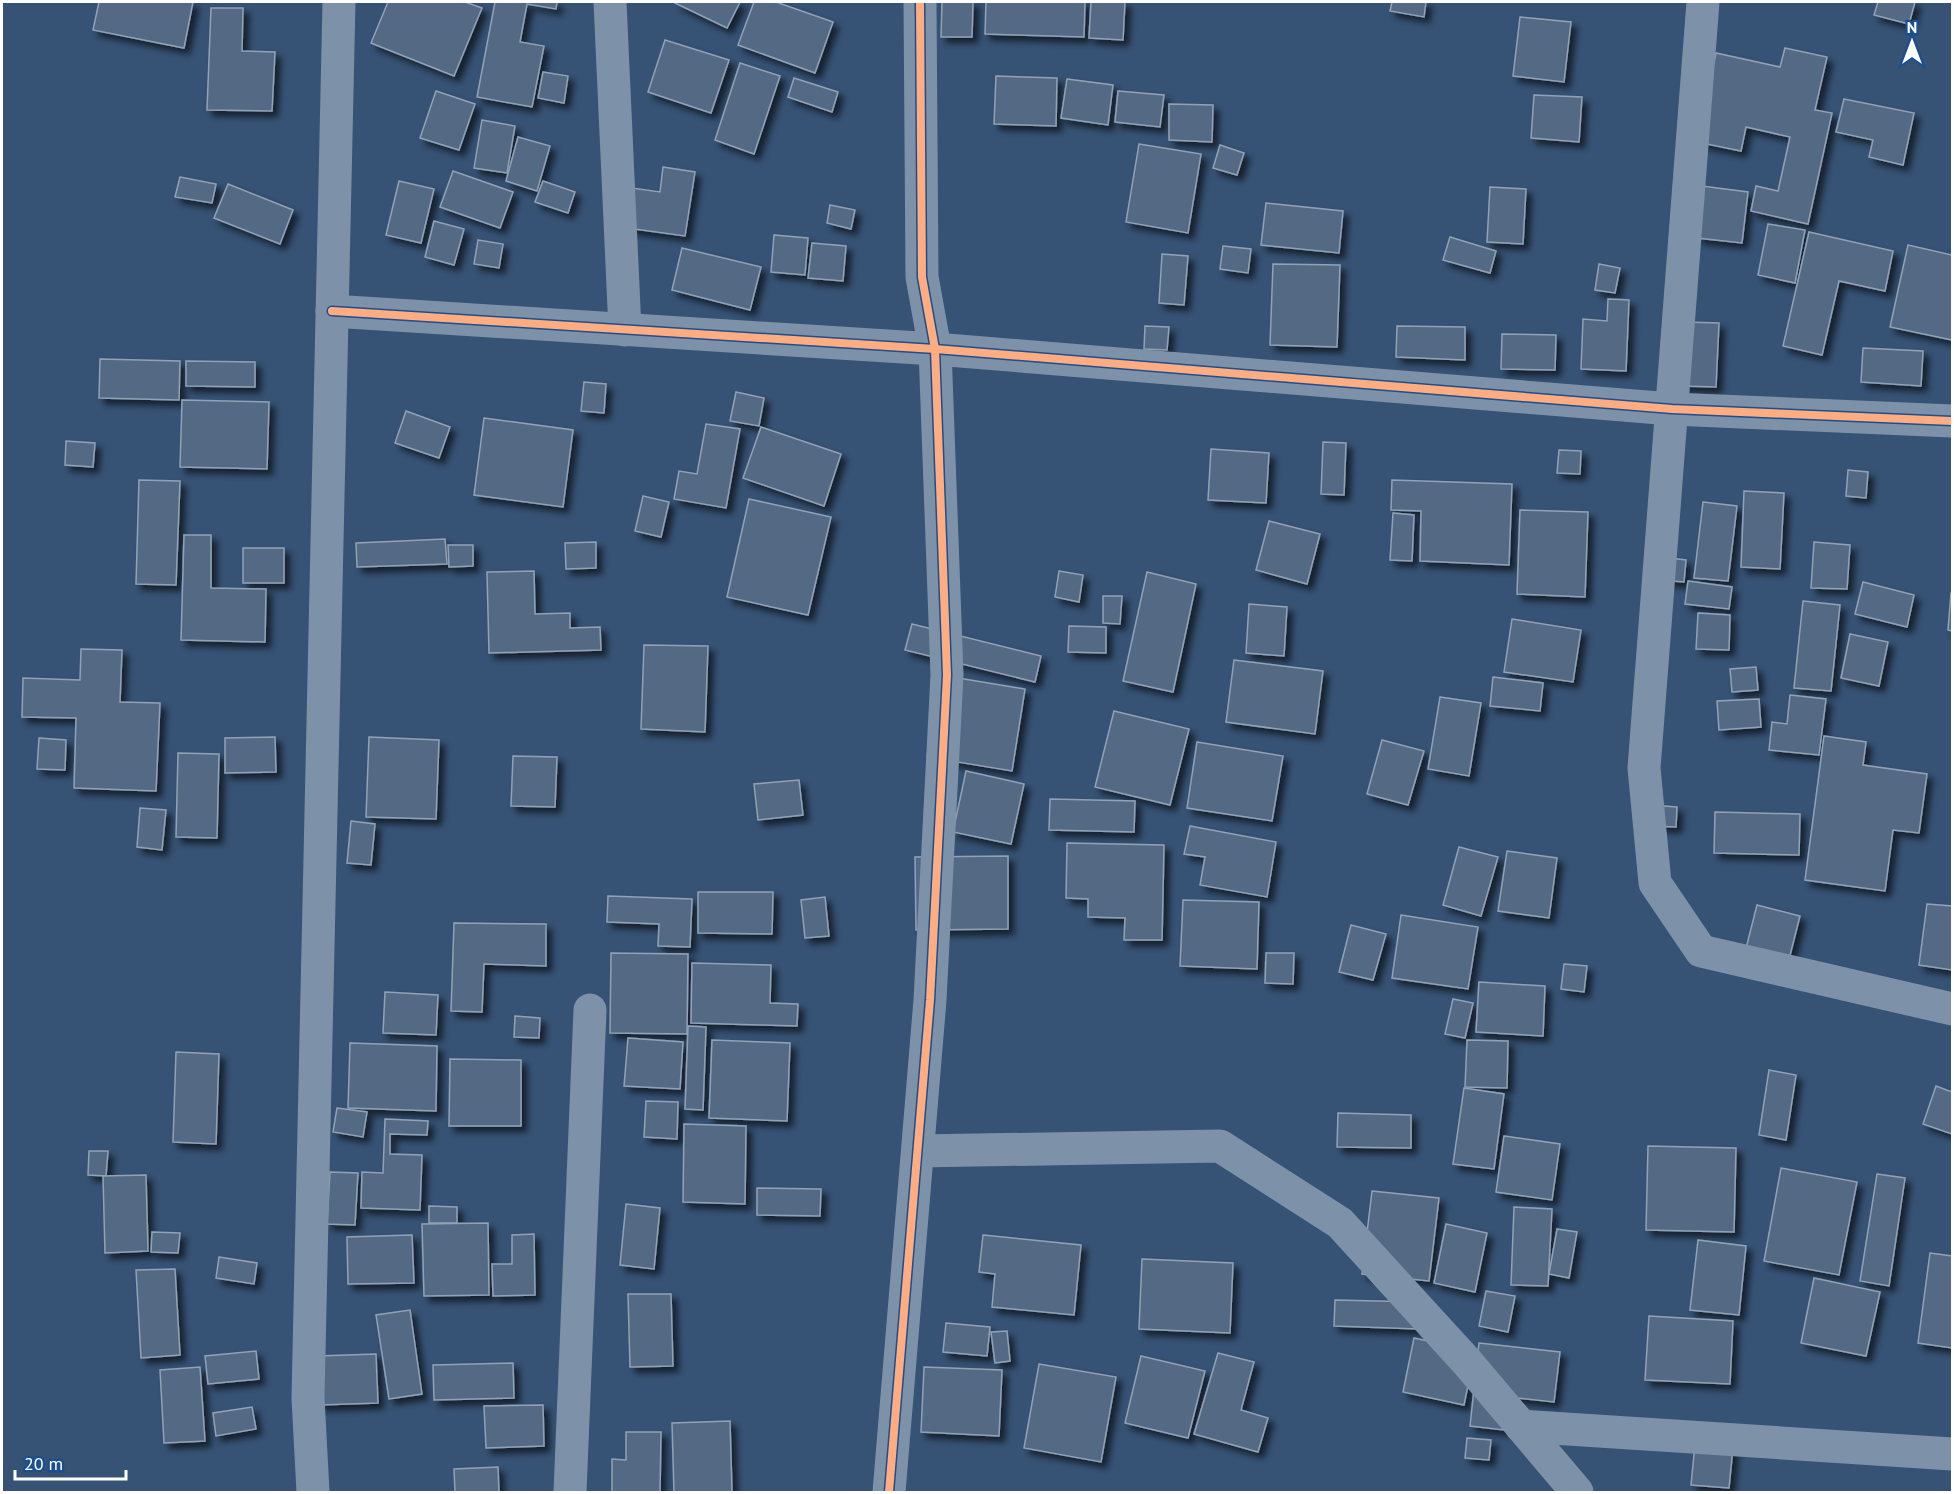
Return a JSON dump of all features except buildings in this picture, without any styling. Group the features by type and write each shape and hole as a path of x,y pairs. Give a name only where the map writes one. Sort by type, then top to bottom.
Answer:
{"street":[{"path":"313,1492 308,1386 339,2"},
{"path":"610,2 625,330"},
{"path":"889,1492 930,988 947,675 935,349 922,277 920,2"},
{"path":"1702,2 1644,768 1656,883 1701,951 1953,1009"},
{"path":"332,311 935,349 1672,409 1953,421"},
{"path":"570,1492 590,1010"},
{"path":"918,1151 1220,1146 1340,1222 1467,1362 1577,1492"},
{"path":"1521,1426 1953,1454"}],"cycle path":[{"path":"889,1492 930,1000 947,675 935,349 922,277 920,2"},
{"path":"332,311 935,349 1672,409 1952,421"}]}
